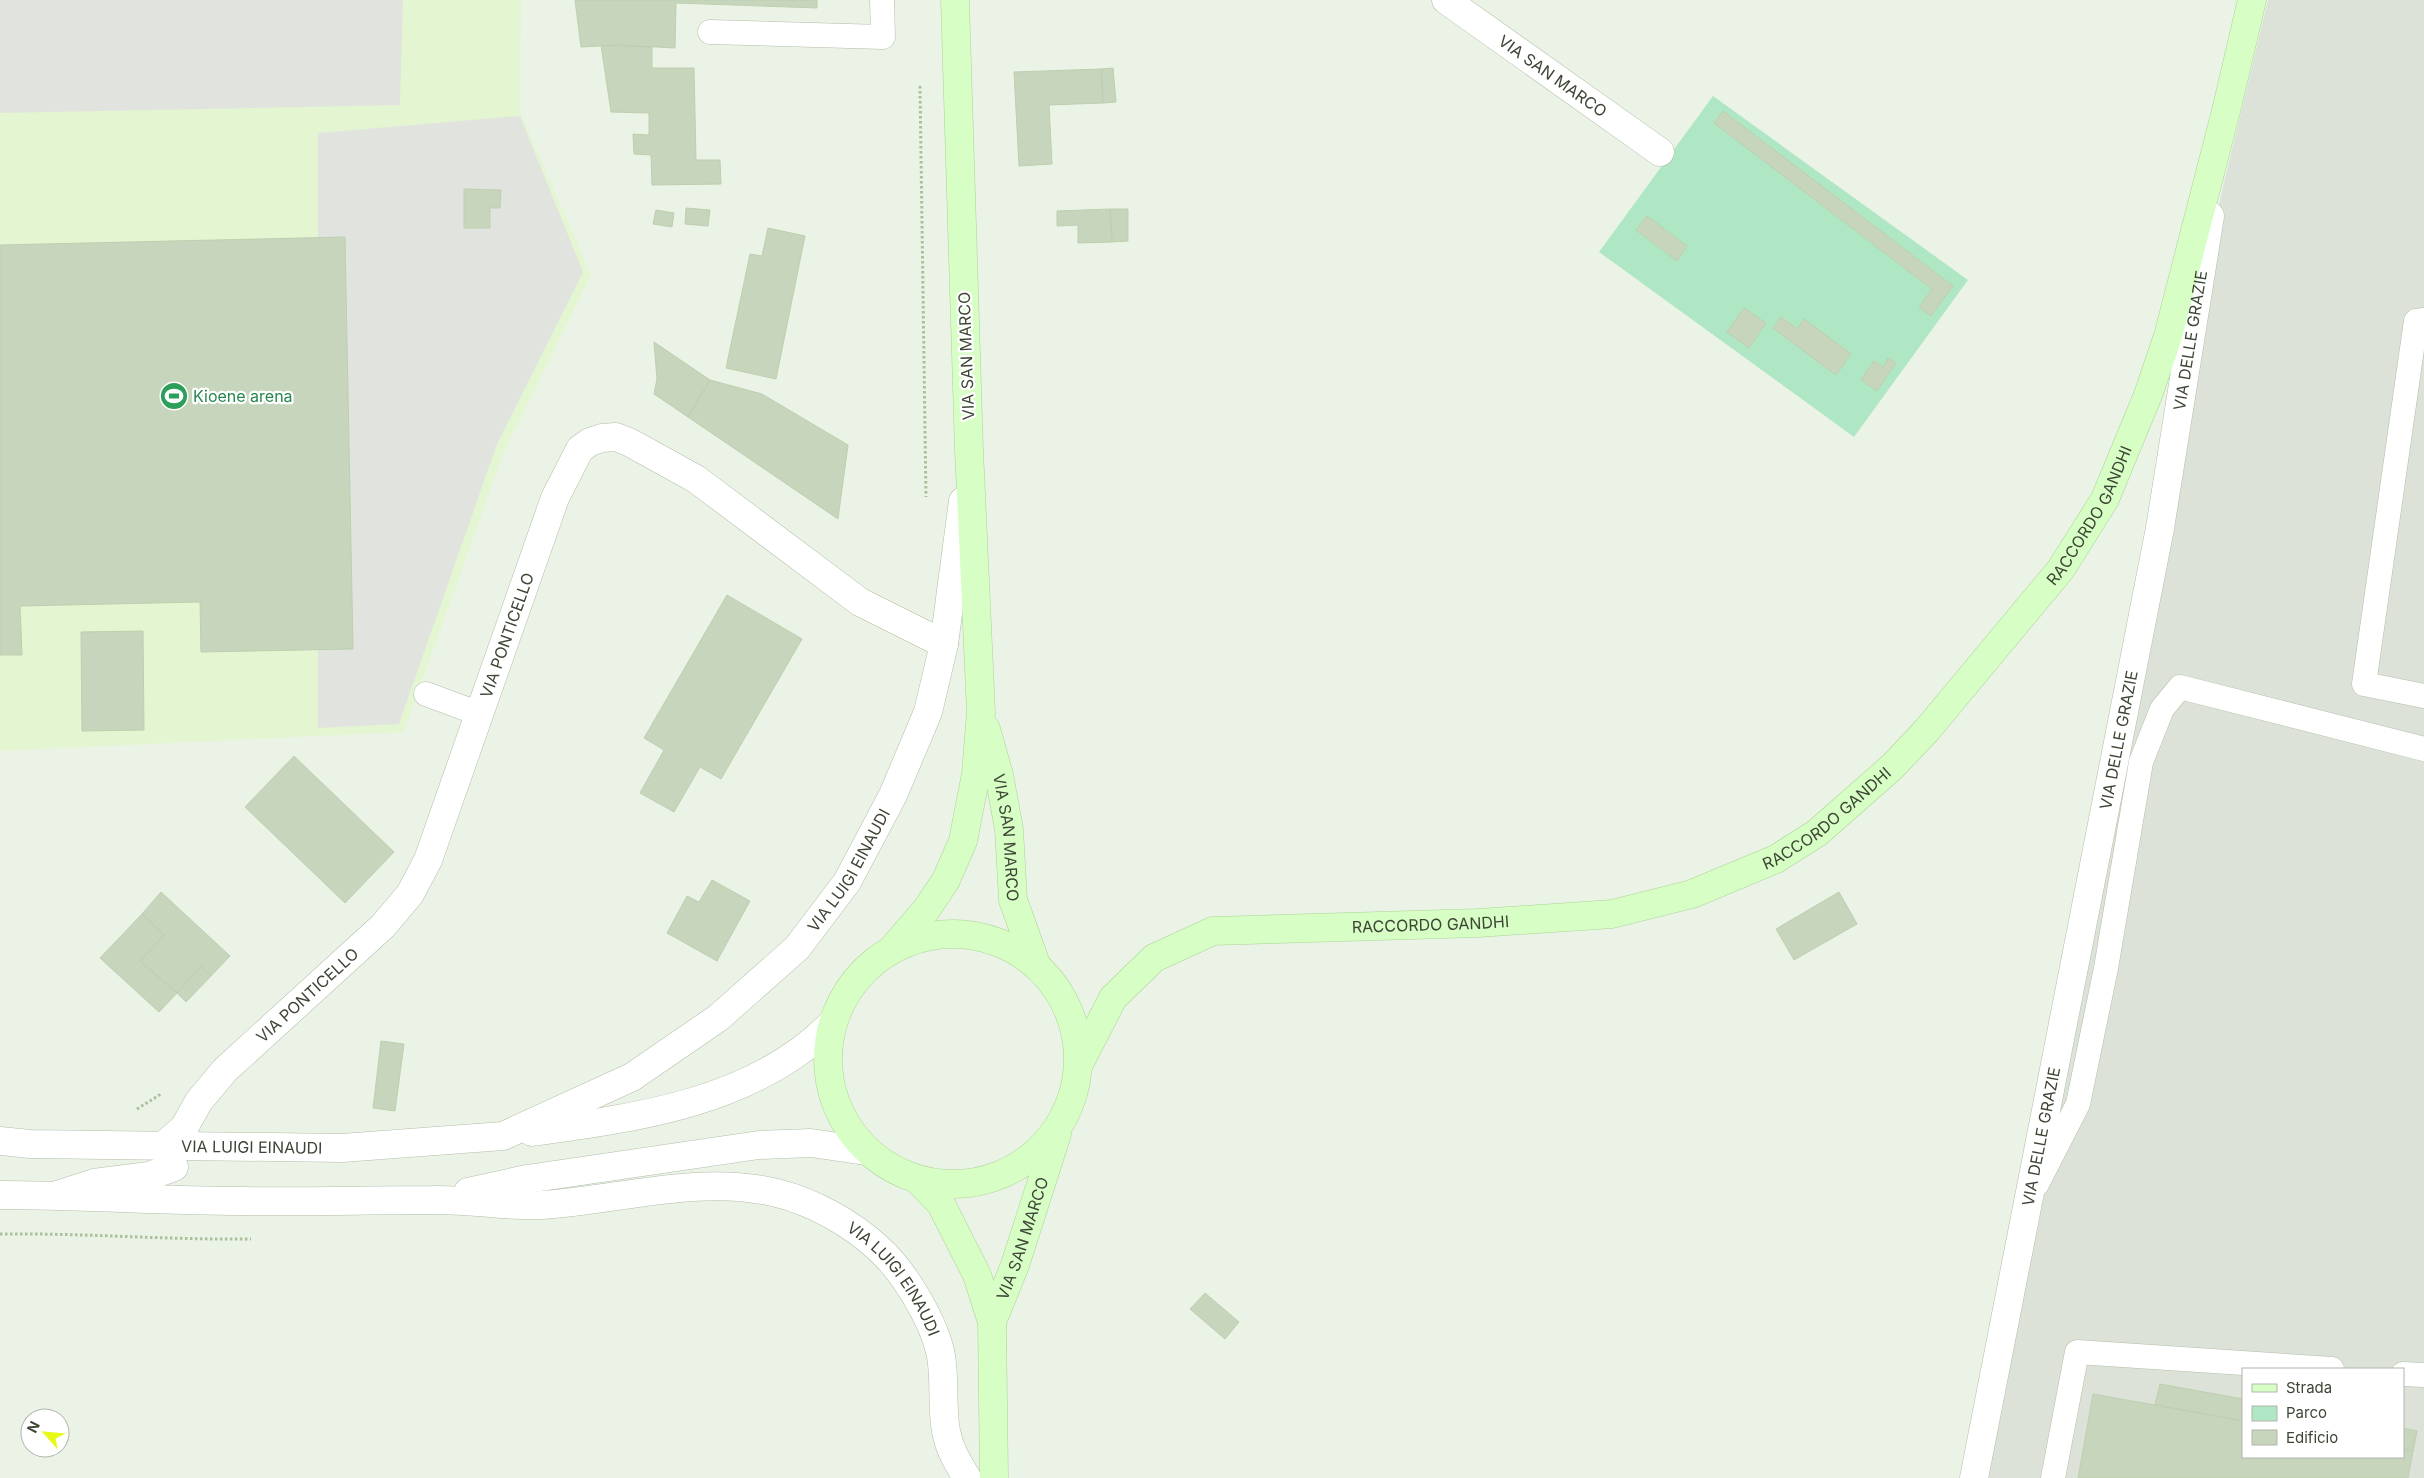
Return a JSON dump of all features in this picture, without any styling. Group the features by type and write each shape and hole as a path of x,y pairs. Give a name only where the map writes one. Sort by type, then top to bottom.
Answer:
{"main road":[{"name":"VIA SAN MARCO","path":"894,947 926,910 946,880 963,841 976,774 981,712 969,450 955,0"},
{"name":"VIA DELLE GRAZIE","path":"2226,111 2252,0"},
{"name":"RACCORDO GANDHI","path":"1079,1064 1113,998 1154,958 1212,931 1478,923 1612,914 1692,894 1776,859 1817,833 1892,766 1927,730 2062,569 2105,499 2148,395 2168,336 2226,111"},
{"name":"VIA SAN MARCO","path":"981,712 999,775 1009,829 1013,900 1036,964"},
{"path":"1059,1127 1022,1165 972,1184 919,1181 891,1169 866,1150 844,1123 831,1092 826,1058 832,1023 846,992 867,967 894,947 942,933 992,938 1036,964 1069,1009 1079,1064"},
{"name":"VIA SAN MARCO","path":"992,1322 1015,1265 1059,1127 1076,1086 1079,1064"},
{"name":"VIA SAN MARCO","path":"919,1181 941,1204 977,1275 992,1322 994,1478"}],"street":[{"name":"VIA SAN MARCO","path":"1446,0 1660,152"},
{"name":"VIA DELLE GRAZIE","path":"1974,1478 2160,528 2226,111"},
{"name":"VIA PONTICELLO","path":"164,1145 184,1128 199,1101 225,1070 383,926 410,894 428,860 555,498 580,449 590,442 602,438 616,437 629,442 696,479 860,602 944,644"},
{"name":"VIA LUIGI EINAUDI","path":"503,1136 632,1076 718,1018 797,948 846,882 893,795 928,712 944,644 957,558 969,450"},
{"name":"VIA LUIGI EINAUDI","path":"0,1141 30,1144 342,1148 503,1136 591,1124 713,1095 779,1067 813,1042 832,1023"},
{"name":"VIA LUIGI EINAUDI","path":"438,1200 526,1179 760,1145 811,1142 866,1150"},
{"path":"57,1195 94,1183 149,1176 174,1167 164,1145"},
{"name":"VIA LUIGI EINAUDI","path":"0,1194 241,1201 438,1200 540,1205 693,1187 729,1187 777,1193 813,1206 848,1224 879,1248 902,1275 922,1309 939,1349 945,1386 945,1429 952,1454 967,1478"}],"lane":[{"path":"710,32 883,37 882,0"},
{"path":"2424,320 2416,321 2364,684 2424,696"},
{"path":"2029,1199 2078,1104 2106,968 2142,762 2162,709 2180,687 2424,749"},
{"path":"426,694 480,714"},
{"path":"2053,1478 2077,1352 2317,1368"},
{"path":"2404,1374 2424,1375"}],"path":[{"path":"920,83 926,500"},
{"path":"0,1234 183,1240 259,1239"}],"shaded area":[{"path":"0,0 521,0 520,112 591,275 503,454 404,732 0,751"},
{"path":"0,0 403,0 400,105 0,113"},
{"path":"2268,0 2424,0 2424,1478 1988,1478 2196,300"},
{"path":"520,116 583,272 497,444 399,724 318,728 318,133"}],"green space":[{"path":"1713,96 1968,280 1854,437 1599,252"}],"building":[{"path":"575,0 817,0 817,8 676,3 675,48 620,45 581,47"},
{"path":"601,45 652,47 652,68 694,68 696,160 720,160 721,184 652,185 651,155 634,154 633,134 649,135 649,113 611,112"},
{"path":"1113,68 1116,102 1103,103 1101,69"},
{"path":"1101,69 1103,103 1049,105 1052,164 1019,166 1014,72"},
{"path":"1723,111 1953,286 1931,316 1919,307 1932,289 1714,123"},
{"path":"464,189 501,190 500,208 490,208 490,228 464,228"},
{"path":"686,208 710,210 708,226 685,224"},
{"path":"1110,209 1128,209 1128,241 1112,242"},
{"path":"1110,209 1112,242 1078,243 1078,225 1057,226 1057,211"},
{"path":"656,210 674,213 672,227 653,224"},
{"path":"1647,216 1687,246 1677,261 1636,230"},
{"path":"768,228 805,236 776,379 726,368 750,254 762,256"},
{"name":"Kioene arena","path":"345,237 353,649 201,652 200,602 20,606 22,655 0,655 0,245"},
{"path":"1744,308 1766,323 1749,348 1727,332"},
{"path":"1781,317 1797,329 1804,319 1851,354 1836,375 1773,328"},
{"path":"654,342 710,380 688,417 654,394 657,379"},
{"path":"1888,358 1896,363 1877,391 1861,380 1874,361 1883,367"},
{"path":"710,380 762,394 848,445 838,519 688,417"},
{"path":"727,595 802,639 721,779 700,767 674,812 640,793 664,750 644,738"},
{"path":"143,631 144,730 82,731 81,632"},
{"path":"294,756 394,852 345,903 245,807"},
{"path":"712,880 750,901 717,961 667,933 687,896 699,902"},
{"path":"161,892 230,956 211,976 201,966 177,993 140,961 164,935 142,914"},
{"path":"1839,892 1857,924 1794,960 1776,929"},
{"path":"142,914 164,935 140,961 177,993 159,1012 100,958"},
{"path":"201,966 211,976 186,1002 177,993"},
{"path":"381,1041 404,1044 395,1111 373,1108"},
{"path":"1205,1293 1239,1322 1225,1339 1190,1309"},
{"path":"2160,1384 2242,1399 2242,1421 2155,1405"},
{"path":"2093,1394 2242,1421 2242,1458 2404,1458 2404,1449 2413,1451 2408,1478 2078,1478"},
{"path":"2404,1428 2417,1431 2413,1451 2404,1449"}],"place":[{"name":"Kioene arena","path":"174,396"}]}
